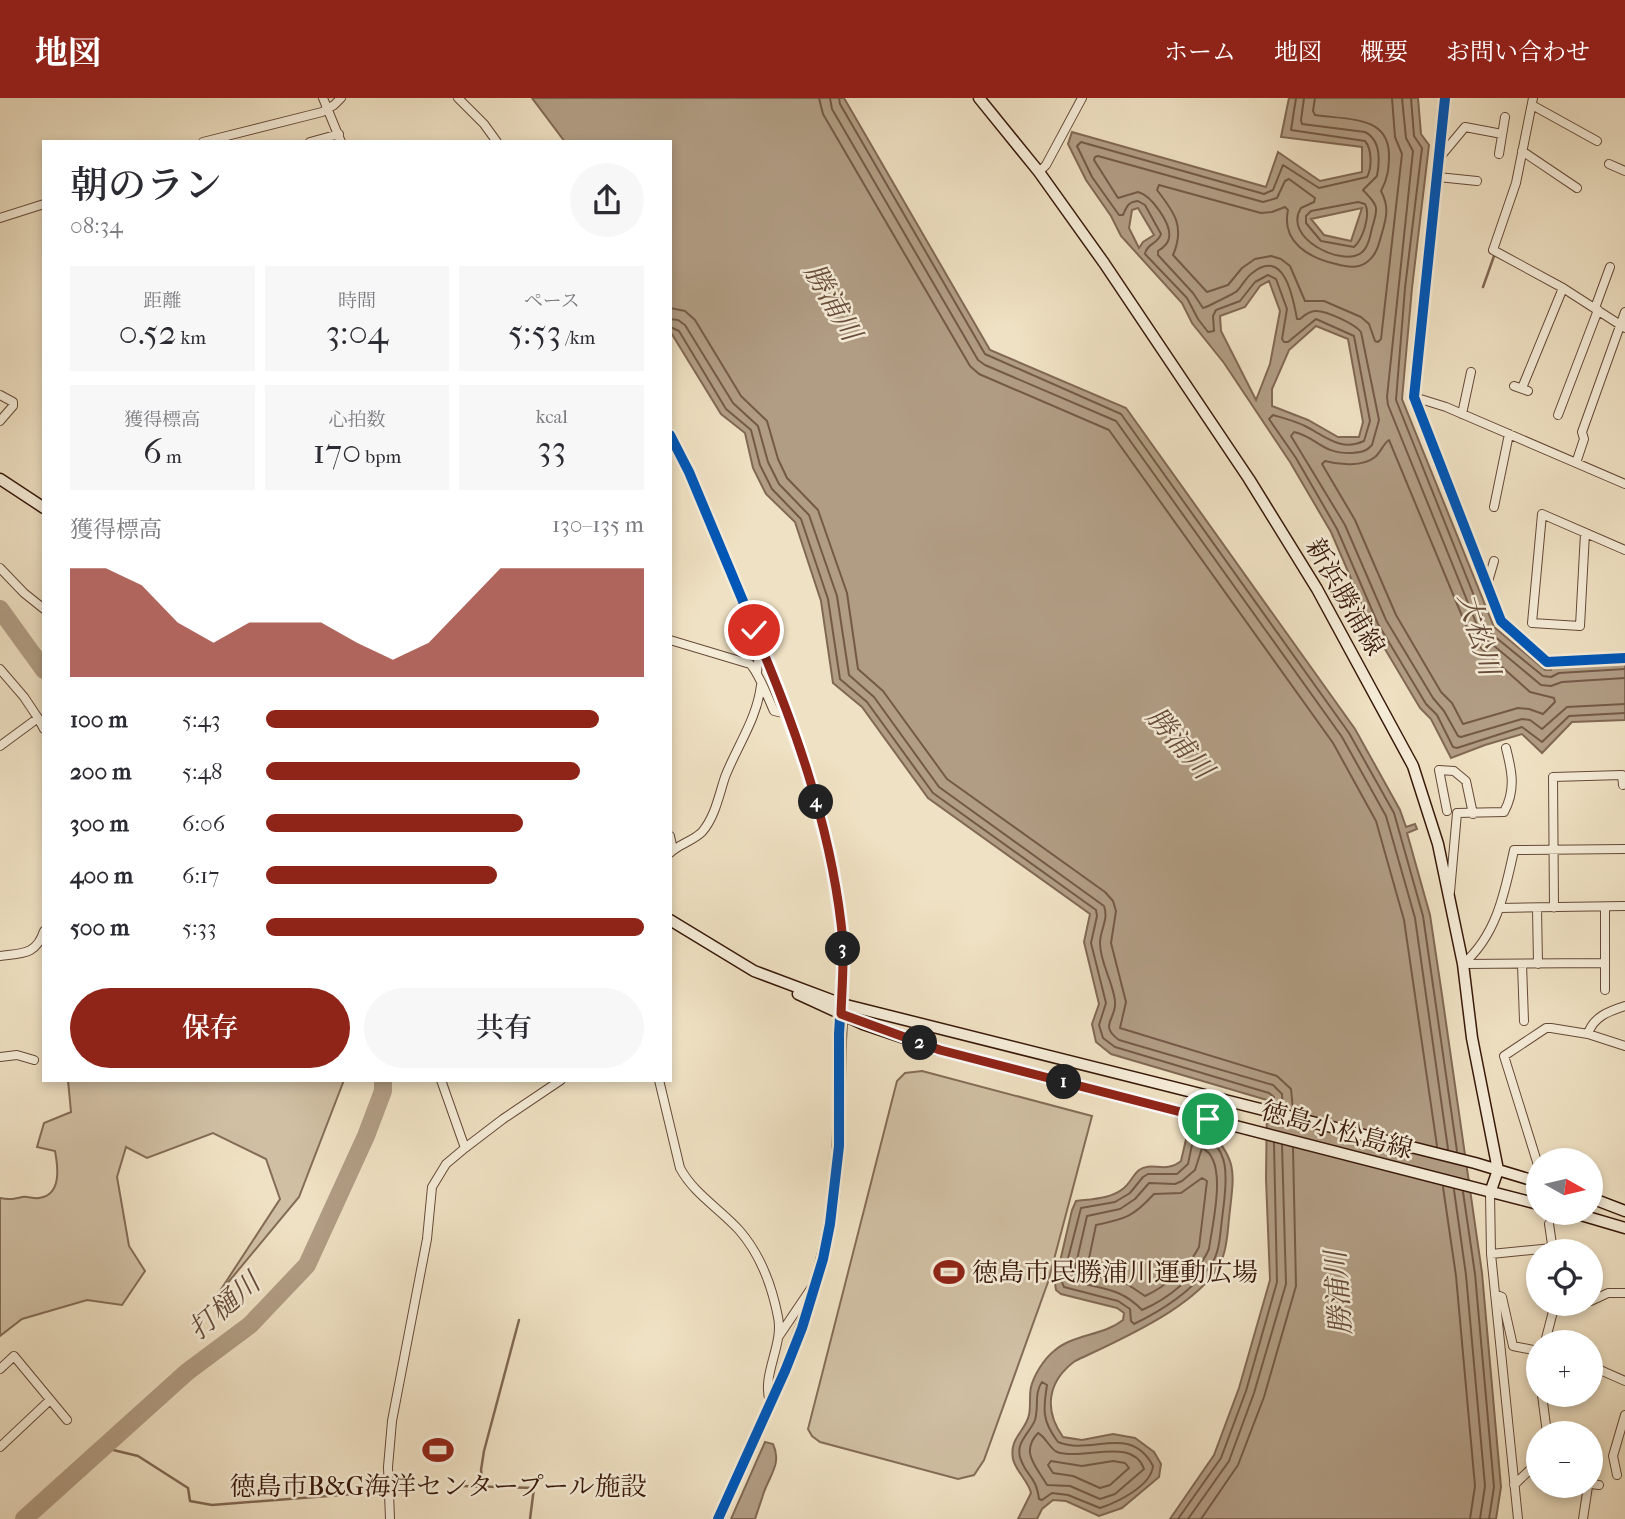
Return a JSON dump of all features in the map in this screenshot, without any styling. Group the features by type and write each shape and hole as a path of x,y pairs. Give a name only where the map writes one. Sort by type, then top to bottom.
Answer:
{"main road":[{"name":"新浜勝浦線","path":"979,98 987,103 1104,263 1249,479 1317,589 1413,766 1431,818 1450,894 1463,964 1472,1038 1498,1170"},
{"path":"0,479 42,507"},
{"name":"徳島小松島線","path":"672,921 736,961 814,1003 842,1009 868,1010 1475,1163 1526,1178"},
{"path":"718,1519 802,1328 830,1224 839,1146 839,1034 842,1009"},
{"name":"徳島小松島線","path":"842,1009 863,1024 940,1050 1526,1201"},
{"path":"1490,1193 1498,1170"},
{"path":"1603,1203 1625,1211"},
{"path":"1603,1222 1625,1228"}],"street":[{"path":"323,98 340,138"},
{"path":"211,140 328,109 341,98"},
{"path":"458,98 496,140"},
{"path":"1039,172 1046,165 1082,98"},
{"path":"1445,98 1414,397 1501,621 1547,662 1625,658"},
{"path":"1597,141 1533,102 1516,183 1493,250 1563,288 1623,327"},
{"path":"1499,154 1505,117"},
{"path":"1440,157 1465,127 1502,134"},
{"path":"1522,151 1577,188"},
{"path":"1609,164 1625,171"},
{"path":"1438,177 1476,181"},
{"path":"0,218 42,205"},
{"path":"1558,415 1610,267"},
{"path":"1521,388 1563,288"},
{"path":"1576,463 1584,439 1582,432 1623,327 1625,312"},
{"path":"1462,414 1471,372"},
{"path":"0,395 13,402 13,406 0,421"},
{"path":"1414,397 1462,414 1625,484"},
{"path":"1494,507 1509,434"},
{"path":"672,439 689,472 768,661 813,790 831,859 841,923 844,955 842,1009"},
{"path":"1585,533 1580,626 1532,624 1542,514 1625,550"},
{"path":"1487,585 1494,561"},
{"path":"0,568 42,607"},
{"path":"672,641 741,660 750,664 757,672"},
{"path":"760,645 757,672 761,685 774,711 787,714"},
{"path":"0,669 24,696 42,725"},
{"path":"672,851 698,836 714,812 726,775 755,713 761,685"},
{"path":"0,746 38,718"},
{"path":"1431,818 1447,811 1472,814 1504,812 1512,793 1513,775 1506,748"},
{"path":"1447,811 1439,771 1454,771 1466,781 1472,814"},
{"path":"1553,908 1553,777 1622,775 1623,785"},
{"path":"1450,894 1457,813"},
{"path":"1463,964 1478,949 1500,908 1514,850 1625,849"},
{"path":"1500,908 1625,906"},
{"path":"1605,907 1605,990"},
{"path":"1537,908 1538,964"},
{"path":"0,956 32,950 37,947 42,937"},
{"path":"1463,964 1605,963"},
{"path":"1521,964 1524,1021"},
{"path":"1588,1034 1590,1027 1601,1017 1625,1006"},
{"path":"1533,1148 1504,1056 1546,1028 1588,1034 1625,1046"},
{"path":"0,1057 17,1055 33,1060"},
{"path":"442,1082 465,1148"},
{"path":"390,1519 388,1467 391,1421 427,1239 432,1187 446,1164 465,1148 558,1082"},
{"path":"659,1082 680,1168 692,1187 739,1230 758,1257 765,1273 779,1320 779,1336 767,1392 770,1402"},
{"path":"1490,1193 1491,1254 1518,1519"},
{"path":"1491,1254 1526,1252"},
{"path":"779,1336 815,1284"},
{"path":"1603,1295 1625,1293"},
{"path":"1495,1294 1502,1297 1513,1346 1526,1349"},
{"path":"0,1369 14,1356 67,1420"},
{"path":"1603,1371 1625,1381"},
{"path":"0,1447 50,1400"},
{"path":"1617,1475 1613,1456 1625,1415"},
{"path":"1514,1485 1526,1474"},
{"path":"1583,1519 1589,1498"}],"shaded area":[{"name":"徳島市民勝浦川運動広場","path":"922,1071 1092,1116 1048,1282 984,1460 974,1475 958,1479 820,1442 808,1429 897,1081 905,1073"},
{"path":"68,1082 343,1082 299,1197 216,1297 280,1199 266,1159 213,1133 147,1158 126,1147 117,1177 129,1246 145,1271 122,1305 87,1300 22,1319 0,1336 0,1198 39,1198 52,1192 57,1179 55,1151 37,1147 44,1123 71,1112"}],"water":[{"name":"勝浦川","path":"532,98 844,98 990,350 1126,408 1355,729 1400,810 1406,827 1415,824 1417,829 1407,833 1430,915 1482,1273 1501,1487 1496,1519 1170,1519 1214,1455 1239,1388 1270,1280 1266,1179 1267,1100 1111,1054 1096,1042 1092,1024 1099,1004 1084,942 1090,914 928,798 862,707 833,683 821,601 795,522 766,494 753,468 745,433 721,414 672,334 672,140 564,140"},
{"name":"大松川","path":"1289,98 1418,98 1421,134 1429,145 1402,399 1494,627 1545,670 1551,670 1551,667 1625,662 1625,720 1572,722 1542,753 1522,734 1451,758 1431,719 1420,708 1372,627 1331,532 1290,462 1224,363 1192,323 1182,303 1121,236 1111,216 1086,180 1068,144 1072,132 1266,187 1278,152 1320,181 1362,172 1362,147 1281,137","holes":["1138,208 1154,235 1139,248 1129,228 1132,210","1362,208 1351,241 1324,235 1311,219","1269,281 1280,311 1270,364 1256,400 1221,331 1220,316 1245,307 1260,286","1316,326 1348,339 1363,422 1359,437 1338,437 1308,420 1272,406 1272,389 1289,350"]},
{"path":"1195,1129 1211,1132 1226,1151 1232,1168 1226,1243 1216,1271 1183,1303 1137,1331 1075,1361 1059,1377 1051,1396 1053,1416 1063,1437 1082,1440 1113,1434 1135,1438 1154,1452 1161,1464 1159,1477 1122,1508 1099,1516 1066,1501 1053,1500 1042,1509 1037,1519 1018,1519 1031,1493 1015,1464 1012,1452 1015,1440 1029,1415 1031,1387 1037,1372 1047,1358 1062,1345 1123,1320 1124,1313 1117,1308 1061,1294 1056,1290 1055,1283 1076,1201 1101,1198 1119,1192 1144,1168 1175,1165 1181,1161 1187,1135"},
{"path":"765,1442 773,1444 776,1463 755,1519 731,1519"}],"waterway":[{"path":"1483,287 1494,256"},
{"name":"打樋川","path":"0,609 42,667"},
{"name":"打樋川","path":"24,1519 187,1372 250,1325 307,1265 366,1136 383,1091 383,1082"},
{"path":"483,1485 481,1470 484,1451 519,1320"},
{"path":"105,1448 138,1456 188,1488 190,1501 212,1505 379,1492"},
{"path":"460,1486 534,1488 530,1519"}],"cycle path":[{"path":"1445,98 1414,397 1501,621 1547,662 1625,658"},
{"path":"672,439 689,472 768,661 806,768 831,859 844,955 839,1034 839,1146 823,1259 802,1328 785,1371 718,1519"}],"place":[{"name":"徳島市民勝浦川運動広場","path":"949,1272"},
{"name":"徳島市B&G海洋センタープール施設","path":"438,1450"}],"route":[{"path":"754,630 768,661 806,768 831,859 844,955 841,1014 940,1050 1208,1119"}]}
